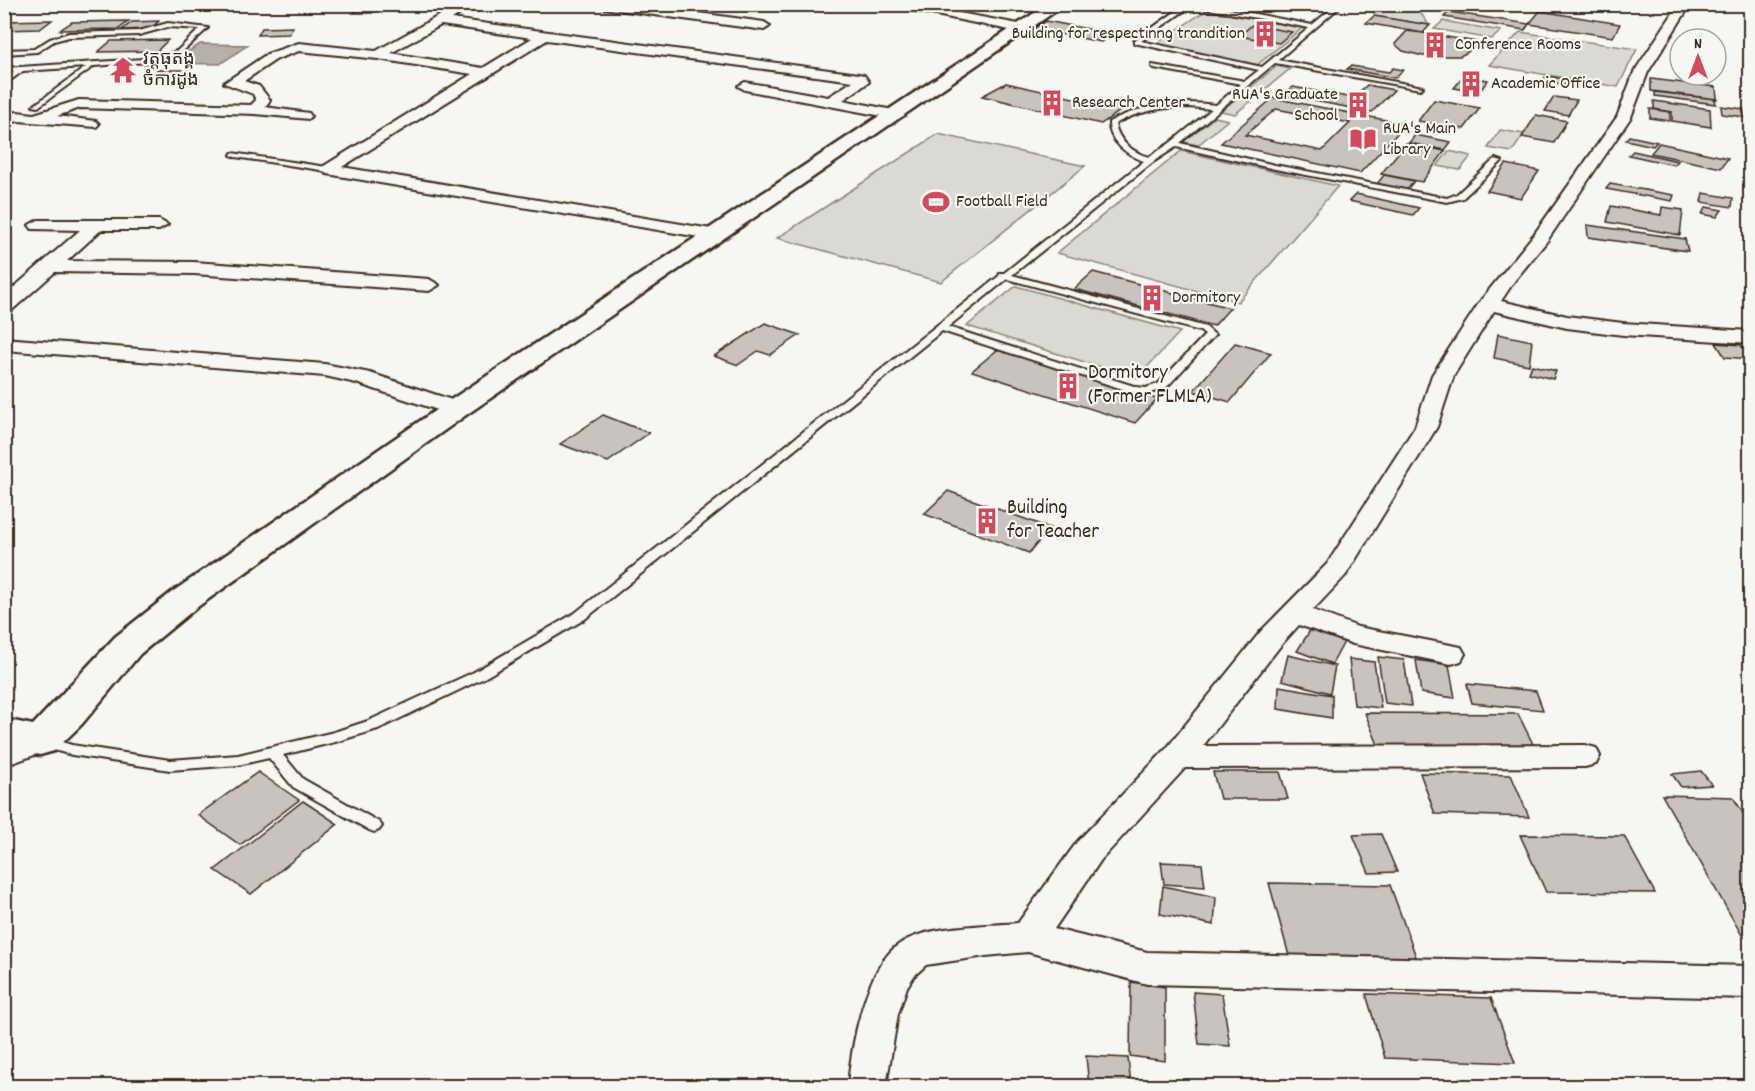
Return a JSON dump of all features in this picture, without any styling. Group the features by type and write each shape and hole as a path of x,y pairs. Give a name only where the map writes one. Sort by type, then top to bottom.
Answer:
{"street":[{"path":"378,55 470,4"},
{"path":"603,4 644,7 764,26"},
{"path":"888,4 1024,29"},
{"path":"4,755 22,737 54,731 112,661 148,626 456,409 898,115 1059,4"},
{"path":"1028,937 1089,851 1177,757 1270,638 1337,569 1426,427 1443,375 1488,304 1507,277 1541,237 1624,117 1641,72 1685,4"},
{"path":"591,42 644,7"},
{"path":"439,21 859,78 862,82 831,102"},
{"path":"327,169 543,36"},
{"path":"255,110 263,100 260,93 254,88 231,83 278,52 298,47 378,55 484,72"},
{"path":"745,86 898,115"},
{"path":"4,120 79,104 255,110 304,116"},
{"path":"36,112 90,124"},
{"path":"327,169 717,235"},
{"path":"38,225 159,225"},
{"path":"4,307 97,225"},
{"path":"51,266 194,268 429,285"},
{"path":"1488,304 1567,322 1623,329 1750,337"},
{"path":"4,344 325,370 362,378 456,409"},
{"path":"1295,613 1353,635 1451,654"},
{"path":"1177,757 1585,756"},
{"path":"867,1086 876,1030 894,971 915,953 953,945 1028,937 1147,968 1750,982"}],"lane":[{"path":"1264,69 1136,42 1191,4 1314,27"},
{"path":"22,737 72,750 170,765 238,760 273,753 373,725 479,675 580,616 669,547 1003,275 1150,160 1174,144 1215,107 1275,61 1341,4"},
{"path":"4,70 21,69 92,65 159,60 180,51 205,28 168,25 139,33 69,35 52,40 35,51 21,69 4,83"},
{"path":"4,52 35,51"},
{"path":"1275,61 1420,87"},
{"path":"36,112 92,65"},
{"path":"1154,66 1246,83"},
{"path":"1150,160 1134,155 1120,142 1112,130 1111,123 1125,114 1146,109 1199,105 1215,107"},
{"path":"1174,144 1275,167 1447,200 1458,198 1498,161"},
{"path":"236,155 327,169"},
{"path":"939,327 1136,390 1147,391 1162,386 1210,336 1203,329 1003,275"},
{"path":"273,753 298,783 374,826"}],"shaded area":[{"path":"1415,5 1429,25 1374,16 1374,10 1367,6"},
{"path":"1208,9 1306,25 1257,65 1153,46"},
{"path":"1443,21 1501,31 1492,39 1434,29"},
{"path":"1520,32 1637,49 1618,87 1489,65"},
{"path":"200,44 248,45 220,64 170,63"},
{"path":"1277,66 1290,69 1235,114 1221,111"},
{"path":"1215,117 1228,120 1198,145 1183,142"},
{"path":"1500,130 1524,134 1512,152 1488,148"},
{"name":"Football Field","path":"938,134 1085,166 941,282 777,238"},
{"path":"1181,151 1338,186 1238,302 1057,253"},
{"path":"1449,151 1471,156 1460,170 1437,166"},
{"path":"1016,286 1180,332 1137,378 967,326"}],"building":[{"path":"1456,4 1485,7 1481,11 1454,7"},
{"path":"1496,4 1543,4 1546,5 1540,11"},
{"path":"358,9 377,9 372,13 353,13"},
{"path":"1540,11 1620,24 1613,37 1529,24"},
{"path":"1449,12 1529,24 1525,30 1444,17"},
{"path":"1374,16 1430,25 1423,33 1366,23"},
{"path":"52,20 40,29 4,30 4,21"},
{"path":"129,21 119,29 60,30 72,22"},
{"path":"159,21 150,29 122,30 132,22"},
{"path":"1046,21 1115,34 1101,42 1033,29"},
{"name":"Building for respectinng trandition","path":"1252,25 1292,32 1279,43 1239,36"},
{"path":"293,27 289,34 258,35 262,28"},
{"name":"Conference Rooms","path":"1407,31 1477,42 1468,52 1460,56 1423,56 1403,51 1395,44"},
{"path":"168,40 157,51 98,52 111,41"},
{"path":"1351,66 1389,72 1393,68 1403,70 1395,78 1347,69"},
{"path":"157,70 182,70 172,79 146,79"},
{"name":"Academic Office","path":"1464,76 1488,80 1479,92 1454,88"},
{"path":"1546,76 1583,82 1580,87 1543,81"},
{"path":"1651,79 1668,81 1668,87 1716,87 1717,99 1651,91"},
{"name":"Research Center","path":"1006,83 1123,109 1101,124 982,96"},
{"name":"RUA's Graduate School","path":"1367,85 1394,90 1372,112 1283,95 1293,87 1353,98"},
{"path":"1655,92 1715,99 1716,104 1655,96"},
{"path":"1554,97 1577,100 1568,115 1545,111"},
{"name":"RUA's Main Library","path":"1273,98 1406,124 1360,173 1221,143","holes":["1276,109 1350,123 1322,151 1245,135"]},
{"path":"1434,100 1480,108 1464,129 1418,121"},
{"path":"1654,101 1710,109 1711,127 1672,121 1672,112 1654,109"},
{"path":"1721,106 1743,109 1745,117 1722,114"},
{"path":"1650,109 1670,112 1670,121 1650,118"},
{"path":"1536,115 1567,121 1554,143 1522,137"},
{"path":"1415,135 1451,142 1445,150 1409,143"},
{"path":"1629,136 1657,142 1653,146 1626,140"},
{"path":"1406,143 1445,151 1422,182 1381,174"},
{"path":"1659,143 1728,158 1721,168 1651,153"},
{"path":"1633,151 1678,161 1674,165 1629,155"},
{"path":"1506,164 1539,171 1521,198 1487,191"},
{"path":"1384,175 1414,181 1407,190 1377,184"},
{"path":"1610,184 1674,195 1672,201 1606,189"},
{"path":"1703,193 1733,198 1732,207 1701,202"},
{"path":"1356,194 1419,208 1413,215 1349,201"},
{"path":"1611,206 1661,215 1662,207 1683,210 1680,235 1607,222"},
{"path":"1706,207 1722,210 1717,217 1702,214"},
{"path":"1587,225 1685,239 1688,251 1588,237"},
{"name":"Dormitory","path":"1093,272 1230,308 1214,326 1074,289"},
{"path":"765,323 800,335 770,355 758,351 738,365 714,356"},
{"path":"1498,334 1532,341 1529,365 1494,358"},
{"name":"Dormitory","path":"1235,343 1271,353 1230,402 1193,391"},
{"path":"1716,343 1741,345 1750,359 1725,357"},
{"name":"Dormitory (Former FLMLA)","path":"997,350 1157,399 1135,423 972,371"},
{"path":"1532,365 1556,371 1553,379 1529,373"},
{"path":"603,415 649,433 608,462 560,444"},
{"name":"Building for Teacher","path":"948,491 1050,528 1029,553 924,514"},
{"path":"1311,629 1344,642 1332,664 1297,651"},
{"path":"1288,655 1335,666 1330,693 1282,680"},
{"path":"1378,657 1404,660 1411,706 1385,703"},
{"path":"1349,659 1374,662 1381,708 1354,705"},
{"path":"1416,660 1449,665 1455,698 1421,693"},
{"path":"1467,684 1536,691 1543,710 1472,703"},
{"path":"1279,686 1332,695 1332,718 1278,709"},
{"path":"1365,713 1518,714 1538,754 1381,752"},
{"path":"1701,771 1712,785 1681,787 1672,774"},
{"path":"258,772 299,800 240,845 198,815"},
{"path":"1213,772 1280,772 1288,799 1220,799"},
{"path":"1420,773 1511,775 1529,817 1435,814"},
{"path":"1662,795 1733,797 1750,824 1750,937 1743,937"},
{"path":"303,801 338,824 251,894 215,870"},
{"path":"1381,834 1397,872 1369,873 1353,835"},
{"path":"1520,835 1624,836 1655,893 1546,892"},
{"path":"1161,862 1202,864 1205,887 1164,884"},
{"path":"1269,883 1390,885 1419,965 1291,963"},
{"path":"1163,886 1216,897 1214,925 1160,914"},
{"path":"1131,982 1165,987 1165,1061 1130,1056"},
{"path":"1193,992 1222,994 1230,1046 1199,1044"},
{"path":"1366,994 1491,998 1515,1063 1385,1058"},
{"path":"1086,1056 1128,1058 1131,1086 1089,1086"},
{"path":"1134,1083 1229,1086 1135,1086"}],"place":[{"name":"Building for respectinng trandition","path":"1265,34"},
{"name":"Conference Rooms","path":"1435,45"},
{"name":"វត្តធុតង្គ ចំការដូង","path":"123,70"},
{"name":"Academic Office","path":"1471,84"},
{"name":"Research Center","path":"1052,103"},
{"name":"RUA's Graduate School","path":"1358,105"},
{"name":"RUA's Main Library","path":"1363,139"},
{"name":"Football Field","path":"936,202"},
{"name":"Dormitory","path":"1152,298"},
{"name":"Dormitory (Former FLMLA)","path":"1068,386"},
{"name":"Building for Teacher","path":"987,521"}]}
